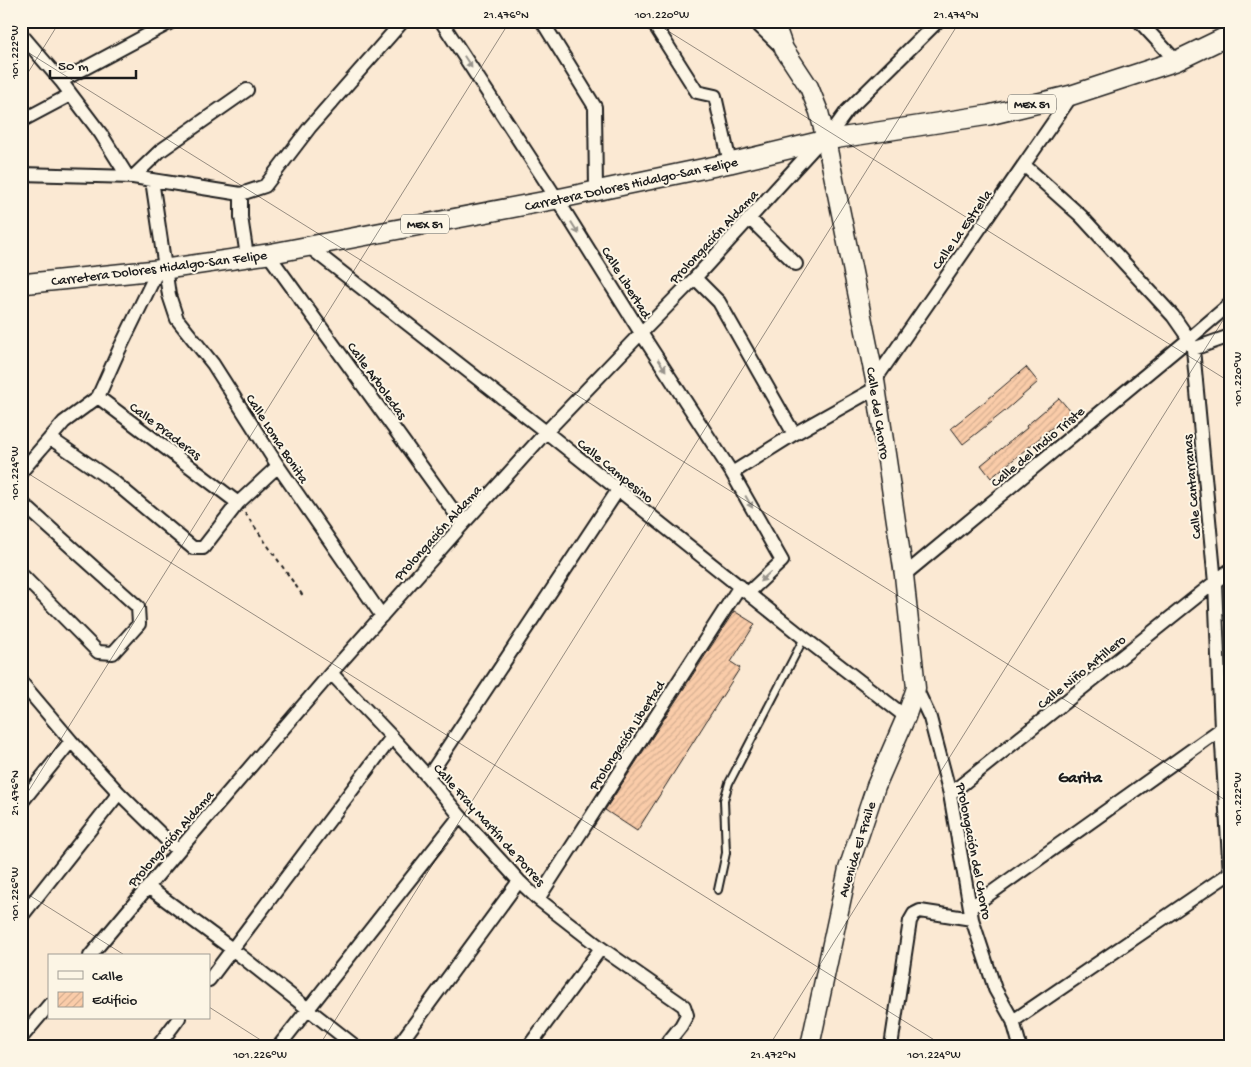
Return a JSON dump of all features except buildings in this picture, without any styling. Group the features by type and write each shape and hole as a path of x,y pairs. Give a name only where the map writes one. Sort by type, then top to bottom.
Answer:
{"main road":[{"name":"Carretera Dolores Hidalgo-San Felipe","path":"21,284 162,269 268,254 557,199 730,163 823,141 989,114 1072,94 1176,61 1230,35"}],"street":[{"path":"60,81 173,21"},
{"path":"21,174 131,177 241,194 265,186 310,127 403,21"},
{"name":"Calle Libertad","path":"441,21 732,472 782,561"},
{"path":"542,21 595,107 596,190"},
{"path":"652,21 697,92 715,96 730,163"},
{"path":"754,21 784,50"},
{"path":"774,21 784,50"},
{"name":"Prolongación Aldama","path":"92,954 331,673 546,432 695,278 823,141 847,111 938,21"},
{"path":"1140,21 1176,61"},
{"path":"23,40 60,81 131,177"},
{"name":"Calle del Chorro","path":"784,50 809,87 819,112 823,141 876,384 904,575 916,688"},
{"path":"131,177 160,151 247,90"},
{"path":"21,122 70,94"},
{"name":"Calle La Estrella","path":"732,472 876,384 1072,94"},
{"name":"Calle Cantarranas","path":"1024,165 1081,216 1174,316 1191,344 1215,583 1221,729 1227,781 1230,874"},
{"name":"Calle Loma Bonita","path":"152,180 162,269 178,319 213,364 278,466 382,616"},
{"path":"241,194 241,217 247,256"},
{"path":"750,219 796,264"},
{"name":"Calle Campesino","path":"308,246 906,717"},
{"name":"Calle Arboledas","path":"268,254 463,524"},
{"path":"21,472 64,422 98,397 119,350 162,269"},
{"path":"695,278 719,302 794,434"},
{"path":"1191,344 1230,304"},
{"name":"Calle del Indio Triste","path":"904,575 1191,344 1230,336"},
{"name":"Calle Praderas","path":"98,397 238,503"},
{"path":"50,438 114,482 194,548 203,548 238,503 278,466"},
{"path":"428,777 618,490"},
{"path":"21,502 138,607 139,624 114,654 98,652 21,574"},
{"name":"Prolongación Libertad","path":"538,899 744,589 782,561"},
{"name":"Calle Niño Artillero","path":"950,794 1230,570"},
{"name":"Calle Fray Martín de Porres","path":"331,673 392,737 519,881 538,899 601,948 684,1006 687,1015 665,1046"},
{"path":"21,682 119,793 178,851"},
{"name":"Avenida El Fraile","path":"810,1046 848,868 876,786 906,717 916,688"},
{"name":"Prolongación del Chorro","path":"916,688 930,718 950,794 971,914 995,989 1013,1021 1020,1046"},
{"path":"890,1046 910,921 914,914 920,911 971,914 1221,729"},
{"path":"210,979 392,737"},
{"path":"21,803 71,740"},
{"path":"21,917 119,793"},
{"path":"279,1046 460,816"},
{"path":"1013,1021 1230,874"},
{"path":"398,1046 519,881"},
{"path":"148,887 232,949 355,1046"},
{"path":"529,1046 601,948"},
{"path":"21,1038 48,1006"},
{"path":"158,1046 178,1020"}],"lane":[{"path":"718,890 726,853 724,800 728,783 804,638"}],"path":[{"path":"238,503 303,596"}],"district":[{"name":"Garita","path":"1080,776"}]}
